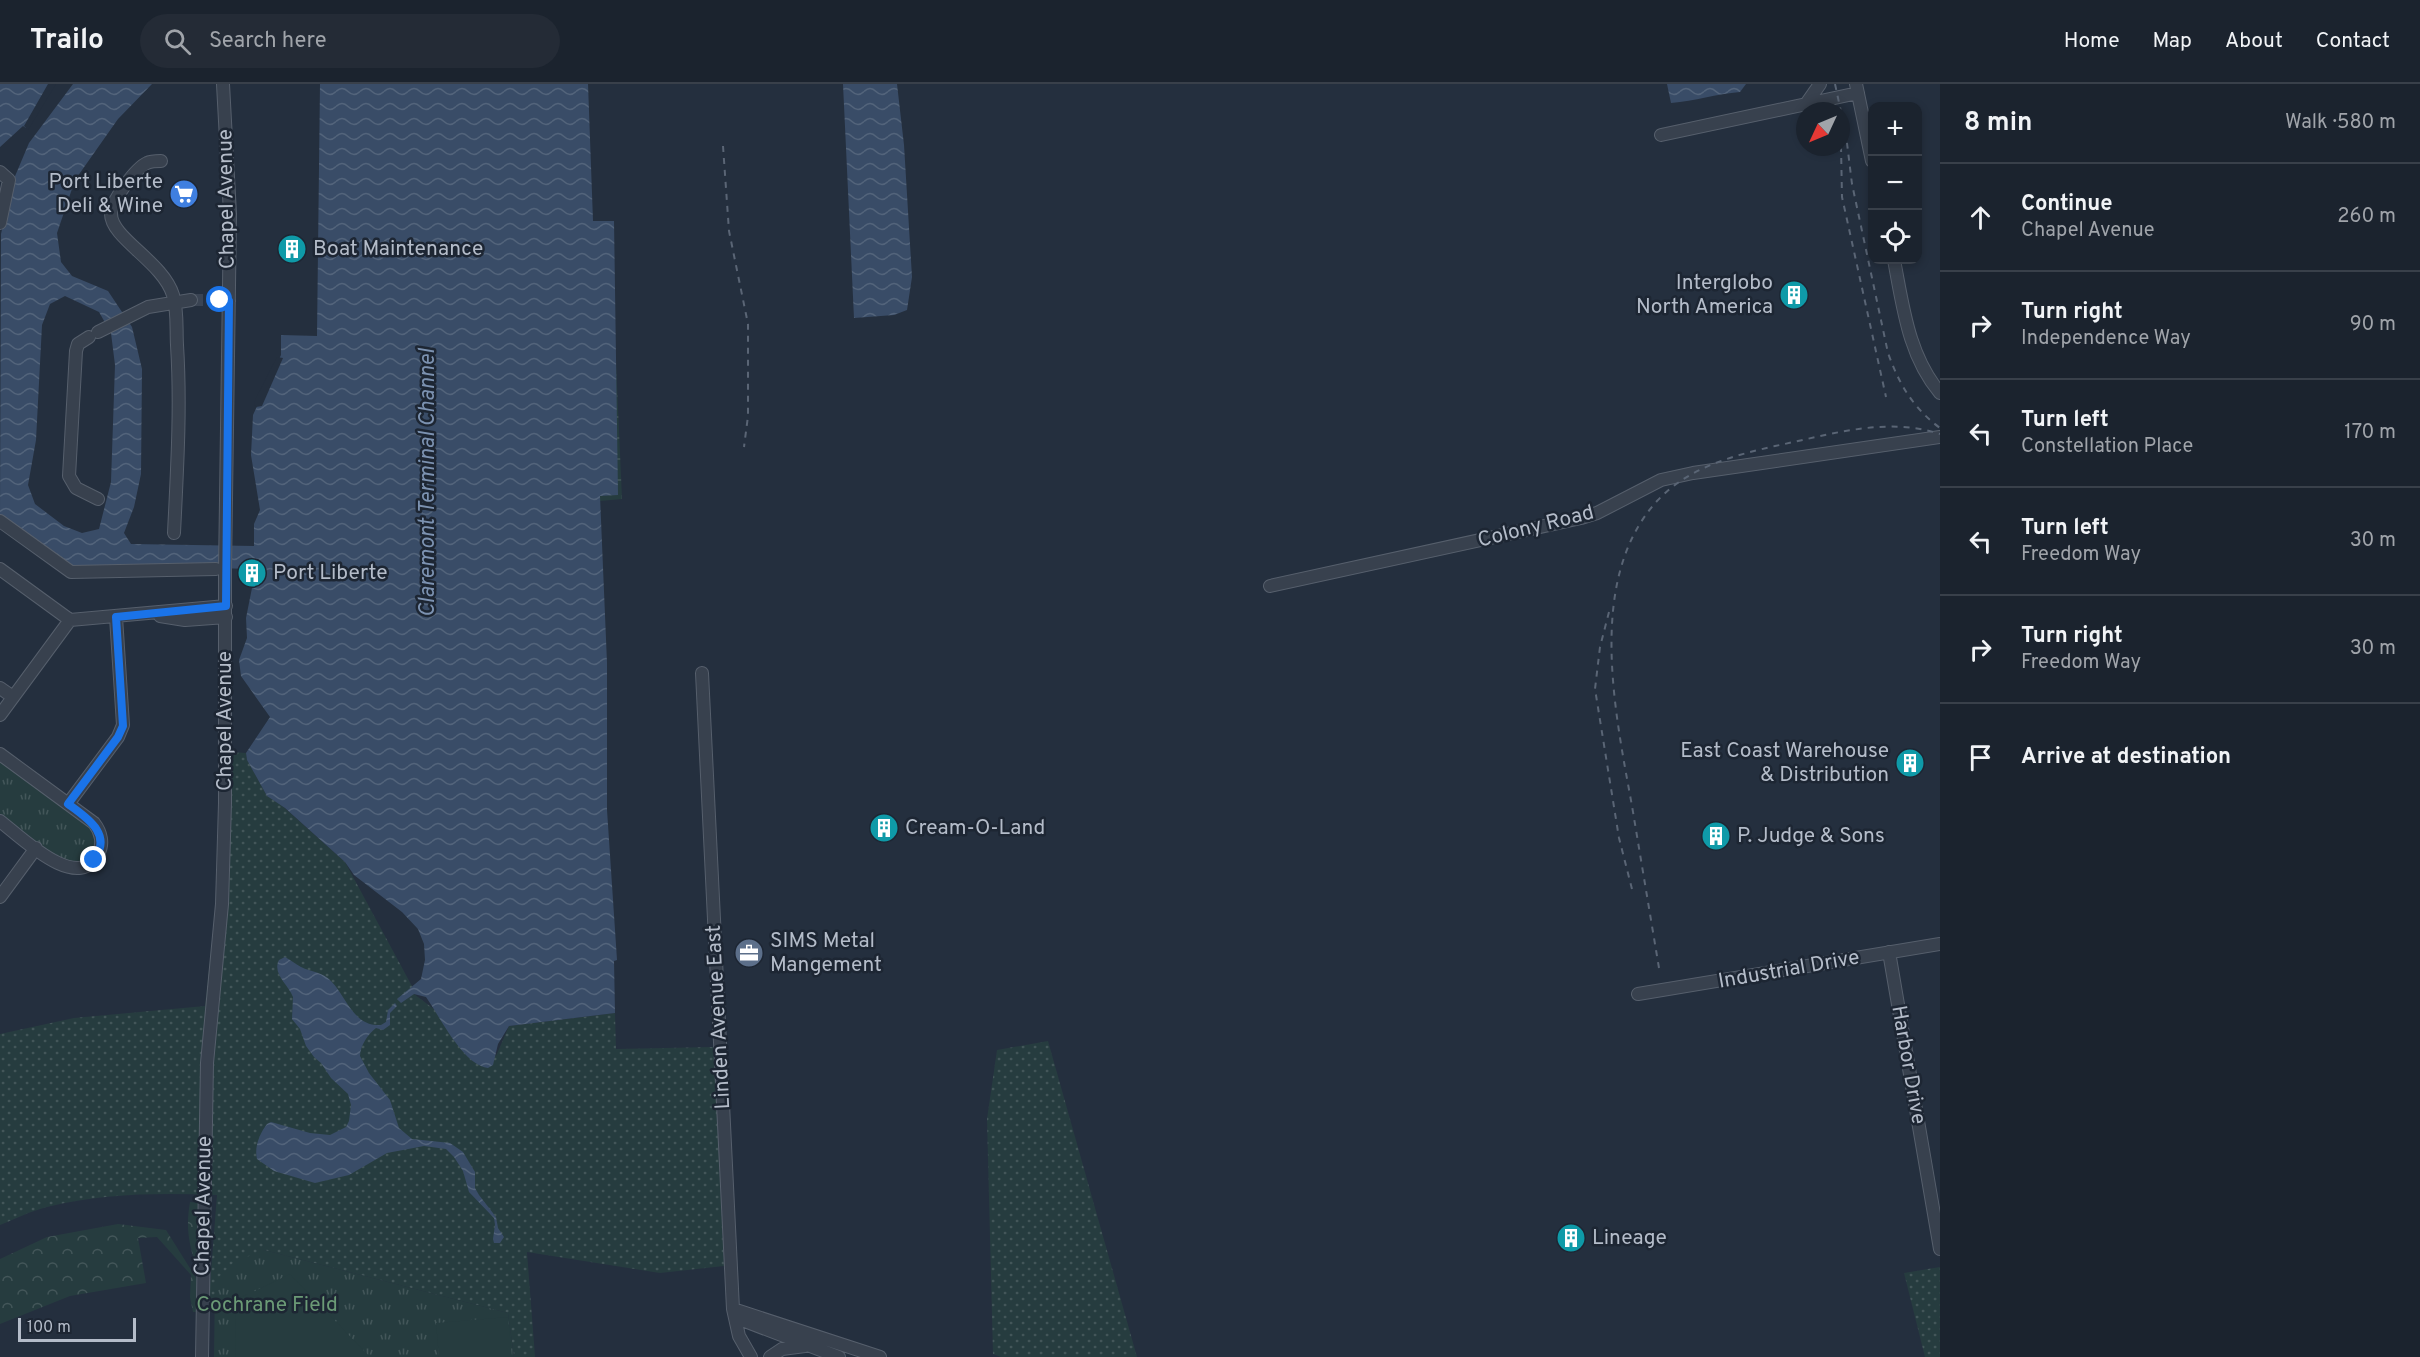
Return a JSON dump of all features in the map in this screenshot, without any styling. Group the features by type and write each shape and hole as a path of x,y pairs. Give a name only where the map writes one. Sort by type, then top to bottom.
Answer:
{"street":[{"name":"Chapel Avenue","path":"202,1357 207,1063 224,869 226,611 221,569 226,543 230,200 223,84"},
{"path":"1807,102 1820,84"},
{"path":"1813,102 1857,89 1871,156"},
{"path":"1661,135 1796,106"},
{"path":"161,161 148,162 138,170 114,201 111,216 117,232 144,254 163,275 175,301 178,382 174,533"},
{"path":"0,172 9,180 0,223"},
{"path":"1894,264 1913,345 1925,373 1940,393"},
{"path":"98,499 76,488 69,476 77,347 97,332 148,307 191,300"},
{"path":"215,300 229,301"},
{"name":"Colony Road","path":"1270,586 1581,518 1597,513 1661,480 1693,473 1940,437"},
{"path":"0,521 71,572 221,569"},
{"path":"0,569 70,620 226,611"},
{"path":"68,804 118,737 123,726 116,617"},
{"path":"0,715 70,620"},
{"name":"Linden Avenue East","path":"702,673 734,1313 739,1336 751,1357"},
{"path":"0,688 13,697"},
{"path":"0,754 91,821 98,829 101,844 96,857 83,867 68,868 57,863 0,821"},
{"path":"0,897 36,848"},
{"name":"Industrial Drive","path":"1638,994 1940,944"},
{"name":"Harbor Drive","path":"1889,952 1940,1249"},
{"path":"734,1313 839,1357"},
{"path":"734,1313 880,1357"},
{"path":"770,1357 782,1349 809,1346"}],"green space":[{"path":"616,363 622,499 600,501 600,496 604,495"},
{"path":"233,752 246,753 247,760 267,796 280,804 345,862 413,988 405,993 414,994 496,1056 509,1026 615,1013 616,1049 714,1047 724,1266 660,1273 527,1252 535,1357 514,1357 508,1313 264,1250 218,1298 209,1298 217,1195 152,1194 89,1199 41,1209 0,1225 0,1034 74,1018 205,1006"},
{"path":"0,762 89,826 97,840 95,851 87,861 79,864 65,863 0,814"},
{"path":"1048,1041 1137,1357 1001,1357 993,1354 987,1119 997,1050"},
{"path":"190,1202 200,1203 198,1264 195,1263 188,1232"},
{"path":"118,1224 166,1230 198,1281 197,1312 193,1312 190,1297 191,1275 157,1237 138,1238 146,1283 70,1296 0,1324 0,1259 47,1237"},
{"name":"Cochrane Field","path":"264,1250 508,1313 514,1357 214,1357 215,1281 234,1262"},
{"path":"1940,1267 1940,1357 1925,1357 1904,1273"},
{"path":"290,1274 370,1357 235,1357 236,1299"},
{"path":"508,1317 512,1357 439,1357 436,1323"}],"water":[{"path":"0,84 53,84 26,128 23,126 0,147"},
{"name":"Claremont Terminal Channel","path":"73,84 152,84 118,119 75,180 57,233 61,262 72,276 108,291 132,327 142,369 141,474 134,507 124,533 131,544 254,546 254,524 260,510 251,455 253,415 281,355 281,335 317,336 320,84 588,84 593,221 614,221 618,495 600,496 607,663 607,810 617,960 614,961 615,1013 509,1026 498,1044 493,1065 488,1068 479,1065 461,1049 426,997 414,994 401,1003 397,999 421,979 425,960 424,944 418,929 402,912 354,875 345,862 285,808 267,796 247,760 246,753 270,717 241,676 239,660 247,638 246,618 253,583 250,569 185,567 73,570 0,516 1,234 13,181 29,143","holes":["65,296 99,312 111,333 115,365 111,482 99,529 82,533 64,526 35,504 28,485 36,440 42,325 50,304"]},
{"path":"843,84 897,84 904,145 912,277 907,310 894,315 854,318"},
{"path":"1667,84 1746,84 1740,92 1671,103"},
{"path":"285,957 301,967 328,978 357,1016 371,1024 381,1025 386,1022 388,1010 395,1003 397,1006 390,1013 390,1025 383,1030 376,1028 370,1034 363,1044 360,1056 369,1073 390,1100 399,1128 412,1139 450,1143 463,1152 475,1172 475,1188 496,1217 498,1228 504,1237 500,1243 494,1243 493,1239 494,1218 469,1192 463,1171 446,1149 424,1146 387,1153 349,1175 315,1183 274,1171 257,1159 258,1140 264,1128 271,1122 310,1133 330,1135 346,1127 349,1121 351,1105 348,1094 314,1057 306,1046 300,1029 292,1019 293,997 279,974 277,965 279,960"}],"pier":[{"path":"48,84 56,84 28,130 24,126"},
{"path":"277,357 283,358 262,406 256,407 254,404 256,398"}],"tunnel":[{"path":"191,300 215,300"}],"railway":[{"path":"1835,84 1846,135 1852,184 1888,353 1908,395 1940,428"},
{"path":"723,146 729,231 748,324 748,416 744,447"},
{"path":"1841,156 1842,197 1886,397"},
{"path":"1659,968 1614,689 1613,607 1621,568 1635,533 1657,501 1669,489 1697,471 1727,459 1775,446 1858,429 1899,427 1940,434"},
{"path":"1609,612 1600,647 1595,689 1619,838 1633,893"}],"place":[{"name":"Port Liberte Deli & Wine","path":"184,194"},
{"name":"Boat Maintenance","path":"292,249"},
{"name":"Interglobo North America","path":"1794,295"},
{"name":"Port Liberte","path":"252,573"},
{"name":"East Coast Warehouse & Distribution","path":"1910,763"},
{"name":"Cream-O-Land","path":"884,828"},
{"name":"P. Judge & Sons","path":"1716,836"},
{"name":"SIMS Metal Mangement","path":"749,953"},
{"name":"Lineage","path":"1571,1238"}],"route":[{"path":"94,860 101,844 98,829 94,823 68,804 118,737 123,726 116,617 226,606 229,301 220,300"}]}
